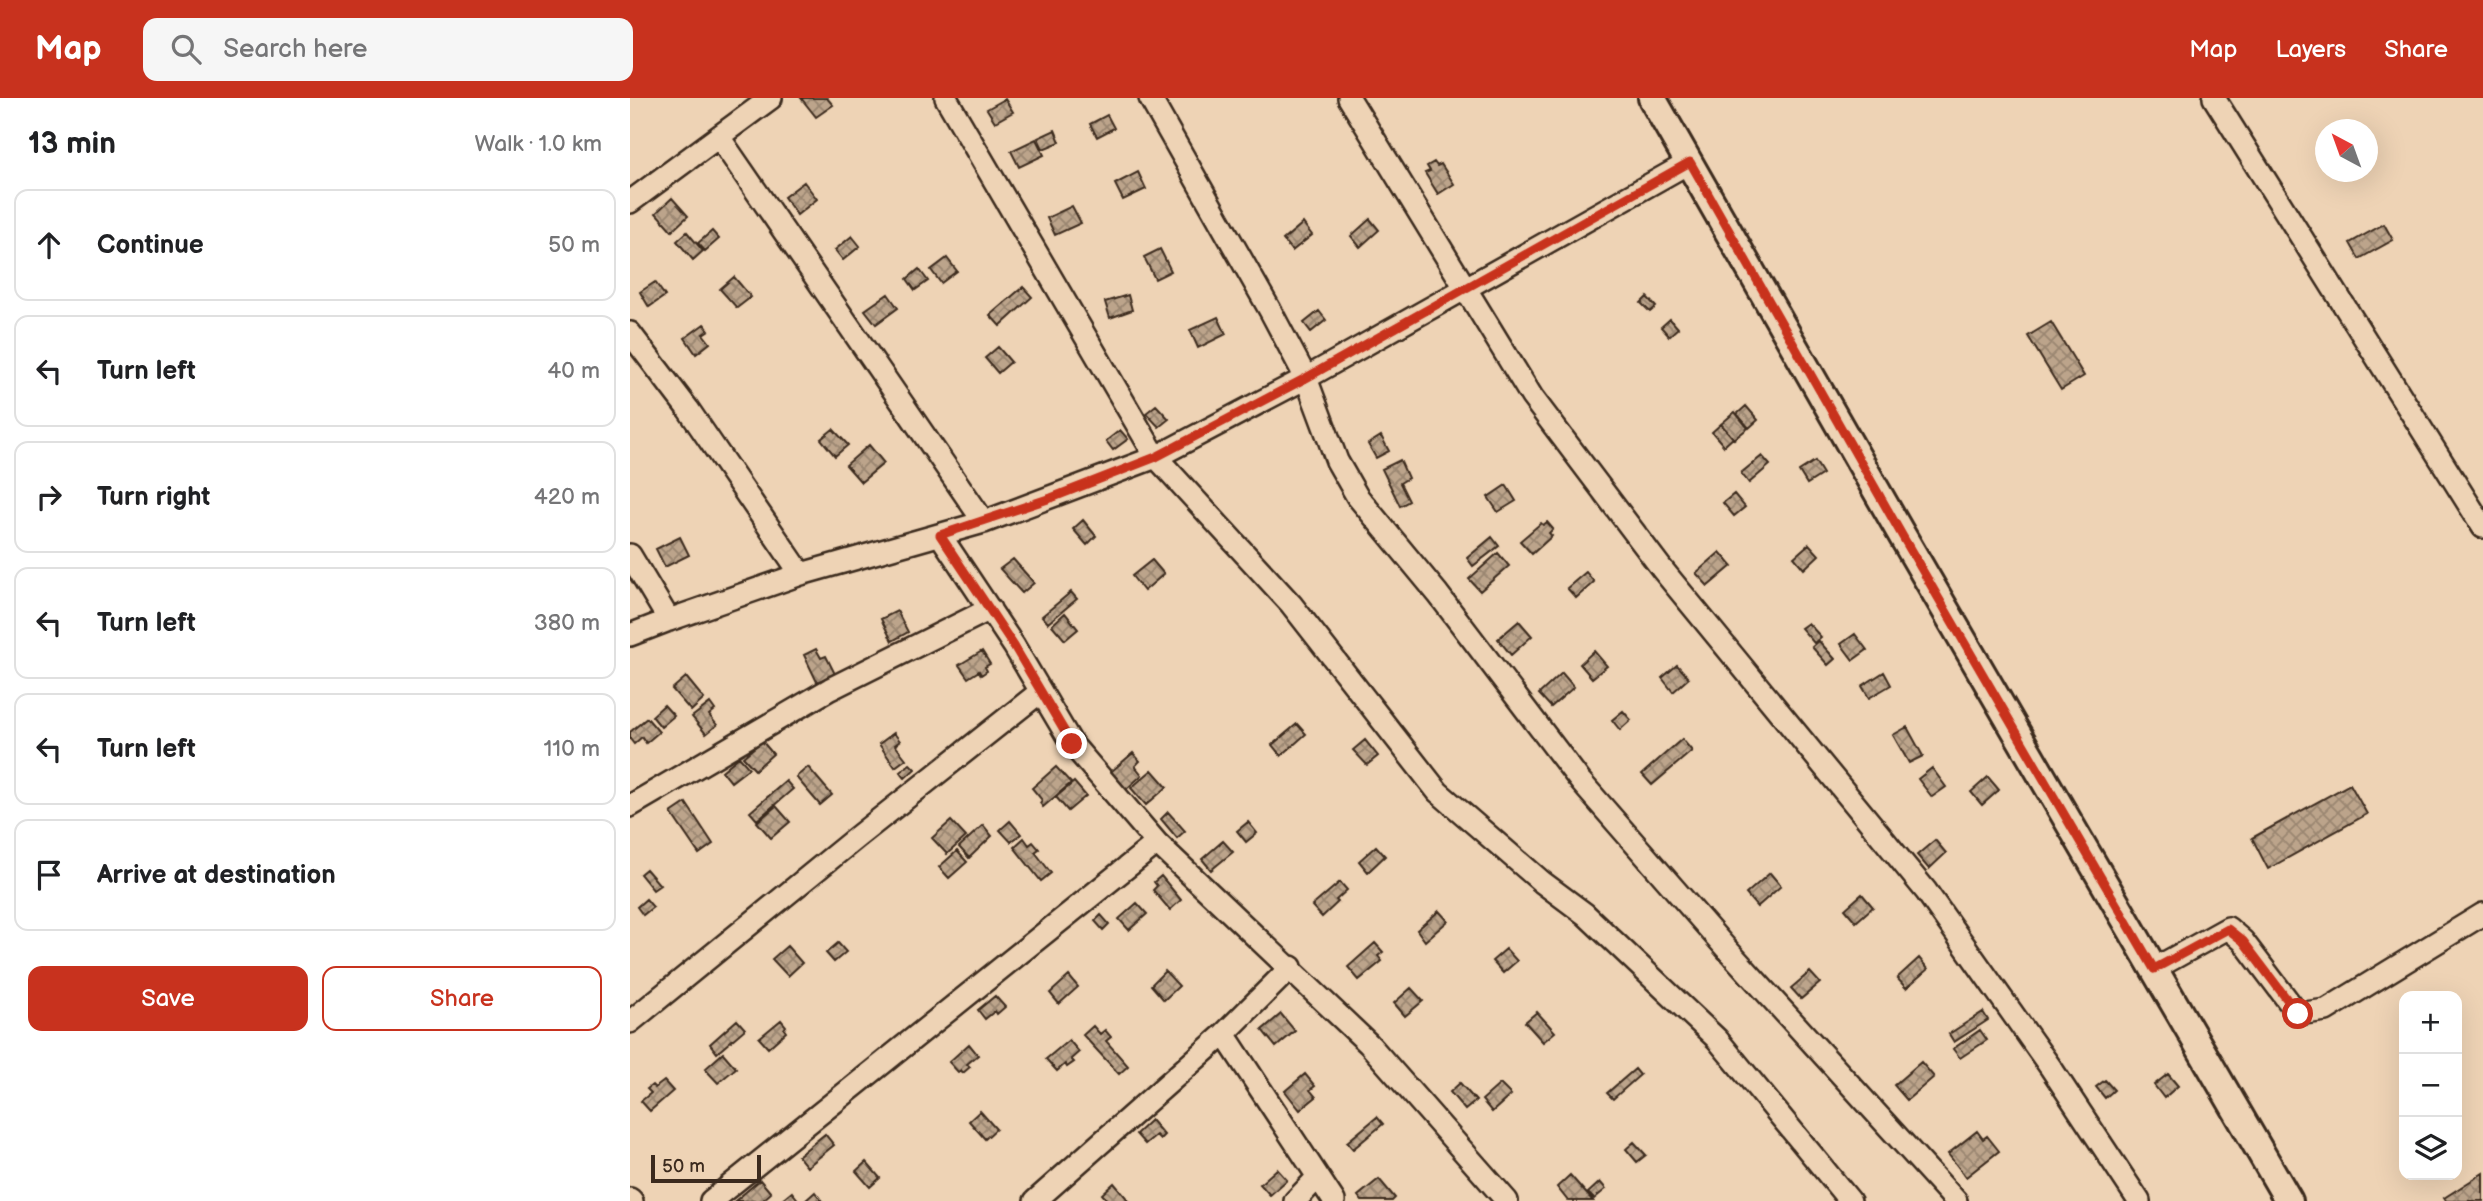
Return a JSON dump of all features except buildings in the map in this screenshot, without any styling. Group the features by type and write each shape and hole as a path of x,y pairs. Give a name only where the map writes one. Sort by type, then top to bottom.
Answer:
{"main road":[{"path":"1652,98 1903,537 2289,1201"}],"street":[{"path":"630,202 771,98"},
{"path":"946,98 1156,457 1292,604 1438,792 1542,882 1586,914 1717,1039 1850,1201"},
{"path":"1150,98 1306,378 1337,461 1357,496 1438,594 1581,782 1725,947 1956,1201"},
{"path":"1349,98 1532,397 1654,559 1926,891 2051,1068 2139,1201"},
{"path":"2214,98 2483,527"},
{"path":"719,137 984,522"},
{"path":"630,635 801,574 984,522 1156,457 1306,378 1690,162"},
{"path":"630,333 688,409 801,574"},
{"path":"940,535 990,608 1072,744 1157,843 1239,922 1291,967 1369,1044 1507,1201"},
{"path":"630,555 668,620"},
{"path":"630,806 830,689 990,608"},
{"path":"630,1022 1040,692"},
{"path":"711,1201 1157,843"},
{"path":"2154,969 2228,929 2243,941 2298,1014 2326,1010 2483,914"},
{"path":"1035,1201 1224,1034 1291,967"},
{"path":"1224,1034 1334,1201"},
{"path":"1296,1201 1317,1178"}],"route":[{"path":"1072,744 990,608 940,535 1051,498 1156,457 1306,378 1690,162 1903,537 2154,969 2228,929 2243,941 2298,1014"}]}
